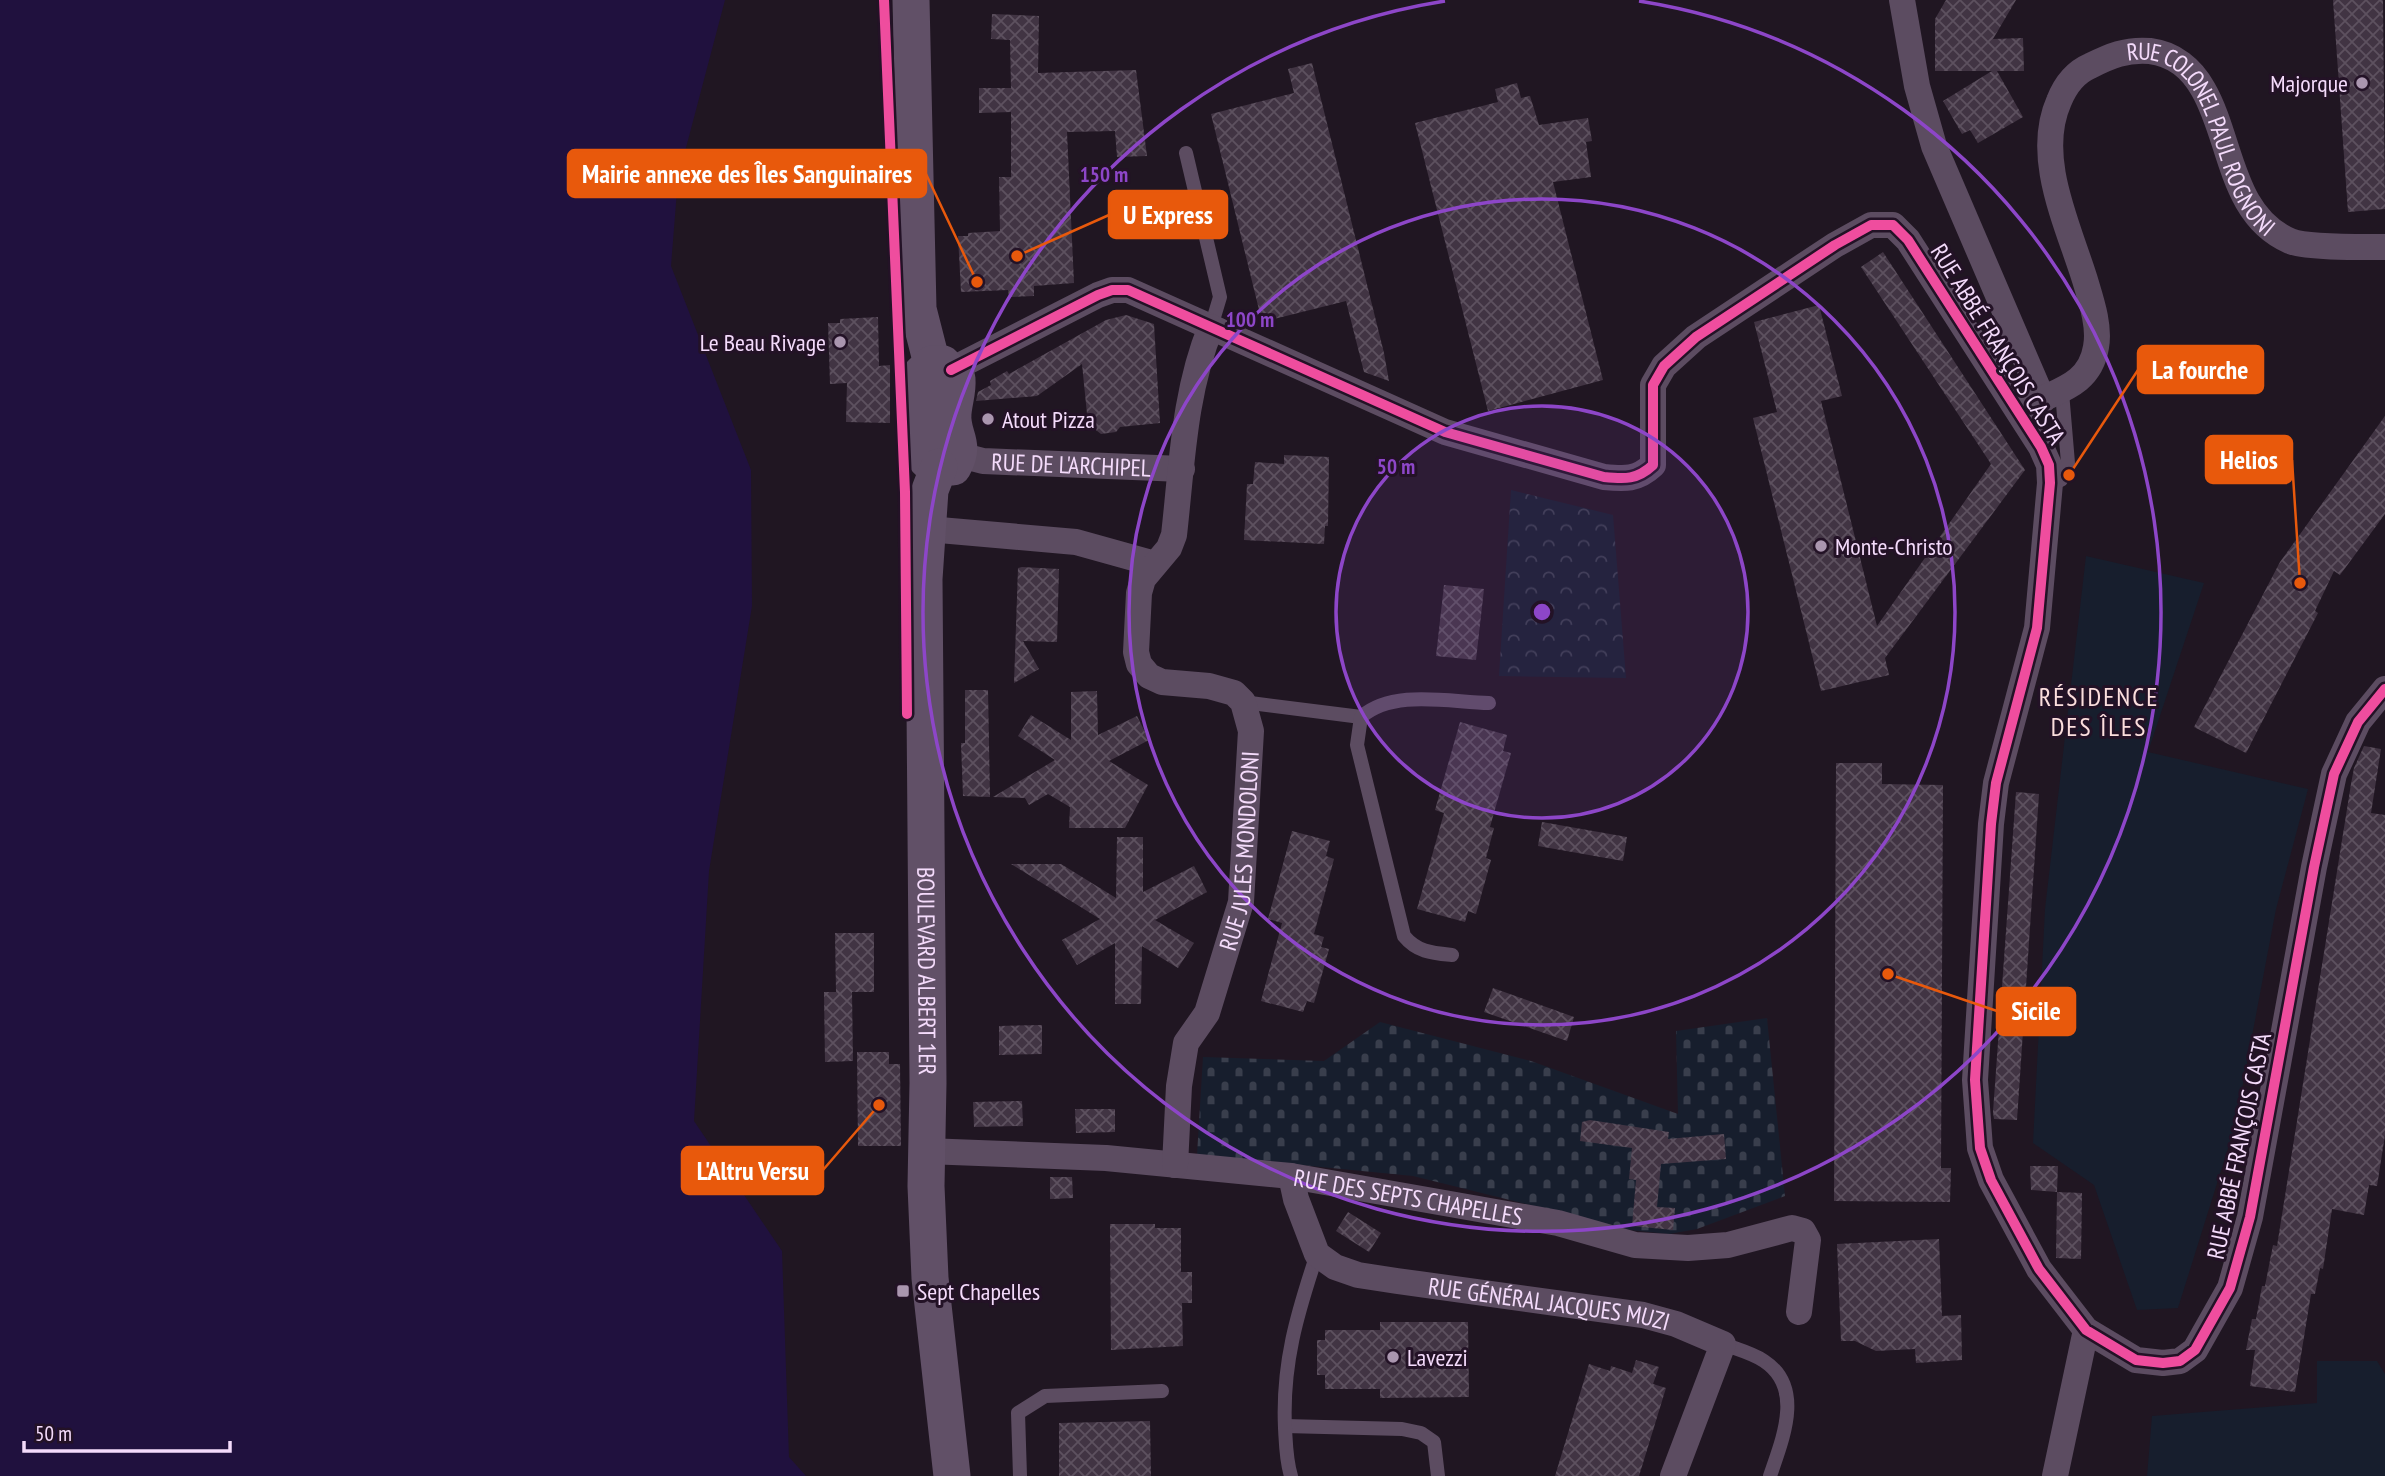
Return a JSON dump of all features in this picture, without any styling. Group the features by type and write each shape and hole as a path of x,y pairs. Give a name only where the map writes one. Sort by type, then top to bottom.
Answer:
{"main road":[{"path":"911,0 918,309 942,367 922,373 925,418 922,446 925,460 949,461"},
{"name":"BOULEVARD ALBERT 1ER","path":"949,461 930,490 924,579 929,1083 926,1152 930,1278 952,1476"}],"street":[{"path":"1902,0 1917,86 1934,146 2053,396"},
{"name":"RUE COLONEL PAUL ROGNONI","path":"2019,412 2053,396 2082,377 2096,348 2094,307 2049,155 2053,114 2065,86 2082,69 2119,51 2152,51 2191,68 2213,105 2242,194 2259,220 2291,242 2385,247"},
{"name":"RUE ABBÉ FRANÇOIS CASTA","path":"1211,327 1445,432 1604,477 1629,480 1642,476 1653,465 1653,385 1664,366 1696,337 1835,245 1871,225 1893,225 1908,240 2041,447 2049,465 2050,483 2037,628 1996,783 1991,824 1976,1115 1980,1148 2009,1218 2039,1269 2086,1330 2136,1360 2163,1363 2180,1361 2195,1350 2230,1288 2250,1217 2314,867 2334,774 2358,722 2385,689"},
{"path":"942,367 984,354 1112,290 1128,290 1211,327 1199,355 1192,388 1174,534 1169,548 1143,579 1139,593 1136,652 1139,664 1149,676 1162,682 1225,689 1243,702"},
{"name":"RUE DE L'ARCHIPEL","path":"949,461 1182,469"},
{"path":"928,529 1076,542 1155,564"},
{"name":"RUE JULES MONDOLONI","path":"1175,1165 1179,1086 1186,1043 1207,1013 1241,902 1251,731 1243,702"},
{"name":"RUE DES SEPTS CHAPELLES","path":"926,1152 1106,1158 1291,1176 1558,1223 1635,1245 1688,1248 1728,1245 1792,1228 1802,1231 1808,1240 1799,1312"},
{"path":"1291,1176 1296,1199 1317,1254"},
{"name":"RUE GÉNÉRAL JACQUES MUZI","path":"1317,1254 1335,1267 1358,1275 1643,1315 1676,1324 1723,1344"},
{"path":"2055,1476 2086,1330"},
{"path":"1673,1476 1723,1344"}],"lane":[{"path":"1186,153 1220,297 1211,327"},
{"path":"2050,483 2061,480 2068,463 2053,396"},
{"path":"1452,955 1425,952 1412,946 1404,936 1363,779 1357,745 1361,717 1375,705 1396,701 1489,703"},
{"path":"1243,702 1361,717"},
{"path":"1291,1476 1286,1462 1283,1389 1298,1311 1317,1254"},
{"path":"1723,1344 1762,1359 1774,1368 1783,1382 1787,1398 1786,1427 1770,1476"},
{"path":"1020,1476 1018,1413 1045,1396 1162,1391"},
{"path":"1285,1426 1402,1429 1421,1433 1434,1442 1438,1476"}],"green space":[{"path":"1511,490 1613,515 1626,678 1499,676"},
{"path":"2086,556 2204,583 2148,752 2308,789 2276,909 2235,1126 2178,1308 2137,1310 2094,1185 2033,1143 2045,909"},
{"path":"1767,1018 1785,1196 1697,1229 1669,1234 1630,1230 1413,1176 1197,1155 1203,1057 1324,1061 1380,1022 1531,1061 1678,1114 1676,1031"},
{"path":"2317,1361 2377,1361 2385,1374 2385,1476 2147,1476 2152,1416 2317,1403"}],"shaded area":[{"path":"0,0 725,0 678,178 671,266 751,470 752,606 709,871 694,1121 782,1251 789,1457 806,1476 0,1476"}],"building":[{"path":"1946,0 2016,0 1993,39 2023,38 2024,71 1997,71 2023,117 1978,143 1970,130 1962,134 1943,101 1992,71 1935,71 1935,19"},
{"name":"Majorque","path":"2333,0 2383,0 2385,209 2348,212"},
{"path":"992,14 1039,16 1038,73 1136,70 1147,156 1117,157 1115,131 1067,132 1074,283 1034,286 1034,296 1009,297 1008,290 961,292 958,236 1000,231 999,177 1011,177 1011,112 979,113 979,88 1011,88 1010,40 991,39"},
{"path":"1312,63 1389,381 1364,372 1346,301 1262,322 1211,114 1294,93 1288,69"},
{"path":"1517,83 1521,98 1530,96 1539,125 1588,118 1592,141 1586,142 1591,177 1553,182 1603,380 1488,411 1415,123 1498,102 1495,89"},
{"name":"Monte-Christo","path":"1883,252 2025,470 1885,658 1889,675 1821,691 1753,418 1777,412 1754,322 1819,305 1842,396 1821,401 1877,626 1991,464 1861,267"},
{"path":"1126,315 1154,324 1160,423 1120,427 1116,432 1101,434 1088,424 1082,364 1037,396 976,401 978,392 1007,371 1009,374 1106,320"},
{"path":"878,317 879,366 890,365 890,423 846,422 847,383 830,384 828,323 840,323 840,319"},
{"path":"2385,416 2385,514 2340,575 2334,571 2315,611 2318,613 2246,753 2194,727 2280,562"},
{"path":"1284,455 1329,457 1328,526 1325,526 1324,544 1244,540 1247,484 1253,484 1255,462 1284,464"},
{"path":"1018,568 1059,569 1057,642 1023,641 1039,669 1014,683"},
{"path":"1444,585 1484,589 1476,660 1436,656"},
{"path":"965,690 988,690 990,797 963,796 961,743 965,743"},
{"path":"1097,691 1098,735 1137,716 1149,740 1109,761 1148,785 1125,828 1069,828 1070,807 1048,794 1029,805 1025,798 993,797 1055,760 1018,736 1031,715 1071,740 1071,692"},
{"path":"1460,722 1507,735 1503,751 1511,753 1490,827 1494,828 1486,858 1491,860 1476,914 1468,911 1465,922 1417,909 1444,813 1435,810"},
{"path":"2364,746 2381,749 2371,813 2385,815 2385,1135 2377,1186 2369,1185 2364,1215 2332,1209 2323,1269 2320,1268 2315,1294 2311,1294 2295,1392 2250,1386 2255,1350 2246,1350 2252,1319 2256,1319 2262,1286 2265,1286 2273,1245 2277,1246 2351,784 2354,768"},
{"path":"1836,763 1882,763 1882,784 1943,785 1941,1168 1951,1168 1950,1202 1834,1201"},
{"path":"2016,792 2039,794 2017,1120 1994,1119 1993,1112"},
{"path":"1542,822 1627,837 1623,861 1538,846"},
{"path":"1292,831 1330,841 1326,856 1334,859 1314,934 1324,937 1321,947 1329,949 1314,1003 1307,1001 1303,1012 1261,1001 1282,923 1268,919"},
{"path":"1117,837 1143,837 1143,892 1194,866 1207,892 1155,920 1194,943 1178,968 1142,946 1141,1004 1115,1004 1115,943 1077,965 1062,940 1100,919 1011,864 1061,864 1116,898"},
{"path":"835,933 874,933 874,992 852,992 853,1061 825,1062 824,992 836,992"},
{"path":"1493,988 1574,1017 1567,1041 1484,1012"},
{"path":"1042,1025 1042,1054 999,1055 999,1026"},
{"path":"857,1052 889,1052 889,1064 900,1064 901,1146 858,1146"},
{"path":"1022,1101 1023,1126 974,1127 973,1102"},
{"path":"1075,1109 1115,1109 1115,1132 1076,1133"},
{"path":"1590,1120 1669,1132 1668,1139 1724,1134 1726,1159 1661,1164 1657,1207 1675,1208 1673,1230 1632,1226 1636,1180 1629,1179 1632,1148 1580,1141 1582,1122"},
{"path":"2030,1166 2058,1166 2057,1192 2031,1190"},
{"path":"1050,1177 1072,1177 1073,1198 1050,1199"},
{"path":"2057,1192 2082,1193 2081,1259 2056,1258"},
{"path":"1348,1212 1381,1233 1369,1252 1336,1231"},
{"path":"1110,1224 1155,1224 1155,1228 1181,1228 1181,1272 1192,1272 1192,1303 1182,1303 1183,1346 1111,1350"},
{"path":"1939,1239 1942,1316 1961,1315 1962,1360 1916,1363 1915,1349 1876,1351 1855,1341 1841,1341 1837,1244"},
{"name":"Lavezzi","path":"1380,1322 1468,1322 1469,1397 1380,1398 1380,1389 1325,1389 1325,1375 1317,1375 1317,1340 1325,1340 1325,1330 1380,1330"},
{"path":"1636,1360 1659,1367 1653,1384 1666,1388 1639,1476 1555,1476 1589,1364 1610,1371 1611,1366 1632,1373"},
{"path":"1150,1421 1151,1476 1059,1476 1059,1423"}],"cycle path":[{"path":"884,0 905,492 907,714"},
{"path":"951,370 1098,295 1112,290 1128,290 1445,432 1604,477 1630,477 1653,465 1653,385 1664,366 1696,337 1835,245 1871,225 1893,225 1908,240 2041,447 2049,465 2050,483 2037,628 1996,783 1991,824 1975,1080 1980,1148 1991,1180 2039,1269 2086,1330 2136,1360 2163,1363 2180,1361 2195,1350 2230,1288 2250,1217 2314,867 2334,774 2358,722 2385,689"}],"place":[{"name":"Majorque","path":"2362,83"},
{"name":"U Express","path":"1017,256"},
{"name":"Mairie annexe des Îles Sanguinaires","path":"977,282"},
{"name":"Le Beau Rivage","path":"840,342"},
{"name":"Atout Pizza","path":"988,419"},
{"name":"La fourche","path":"2069,475"},
{"name":"Monte-Christo","path":"1821,546"},
{"name":"Helios","path":"2300,583"},
{"name":"Sicile","path":"1888,974"},
{"name":"L'Altru Versu","path":"879,1105"},
{"name":"Sept Chapelles","path":"903,1291"},
{"name":"Lavezzi","path":"1393,1357"}],"district":[{"name":"RÉSIDENCE DES ÎLES","path":"2099,711"}]}
